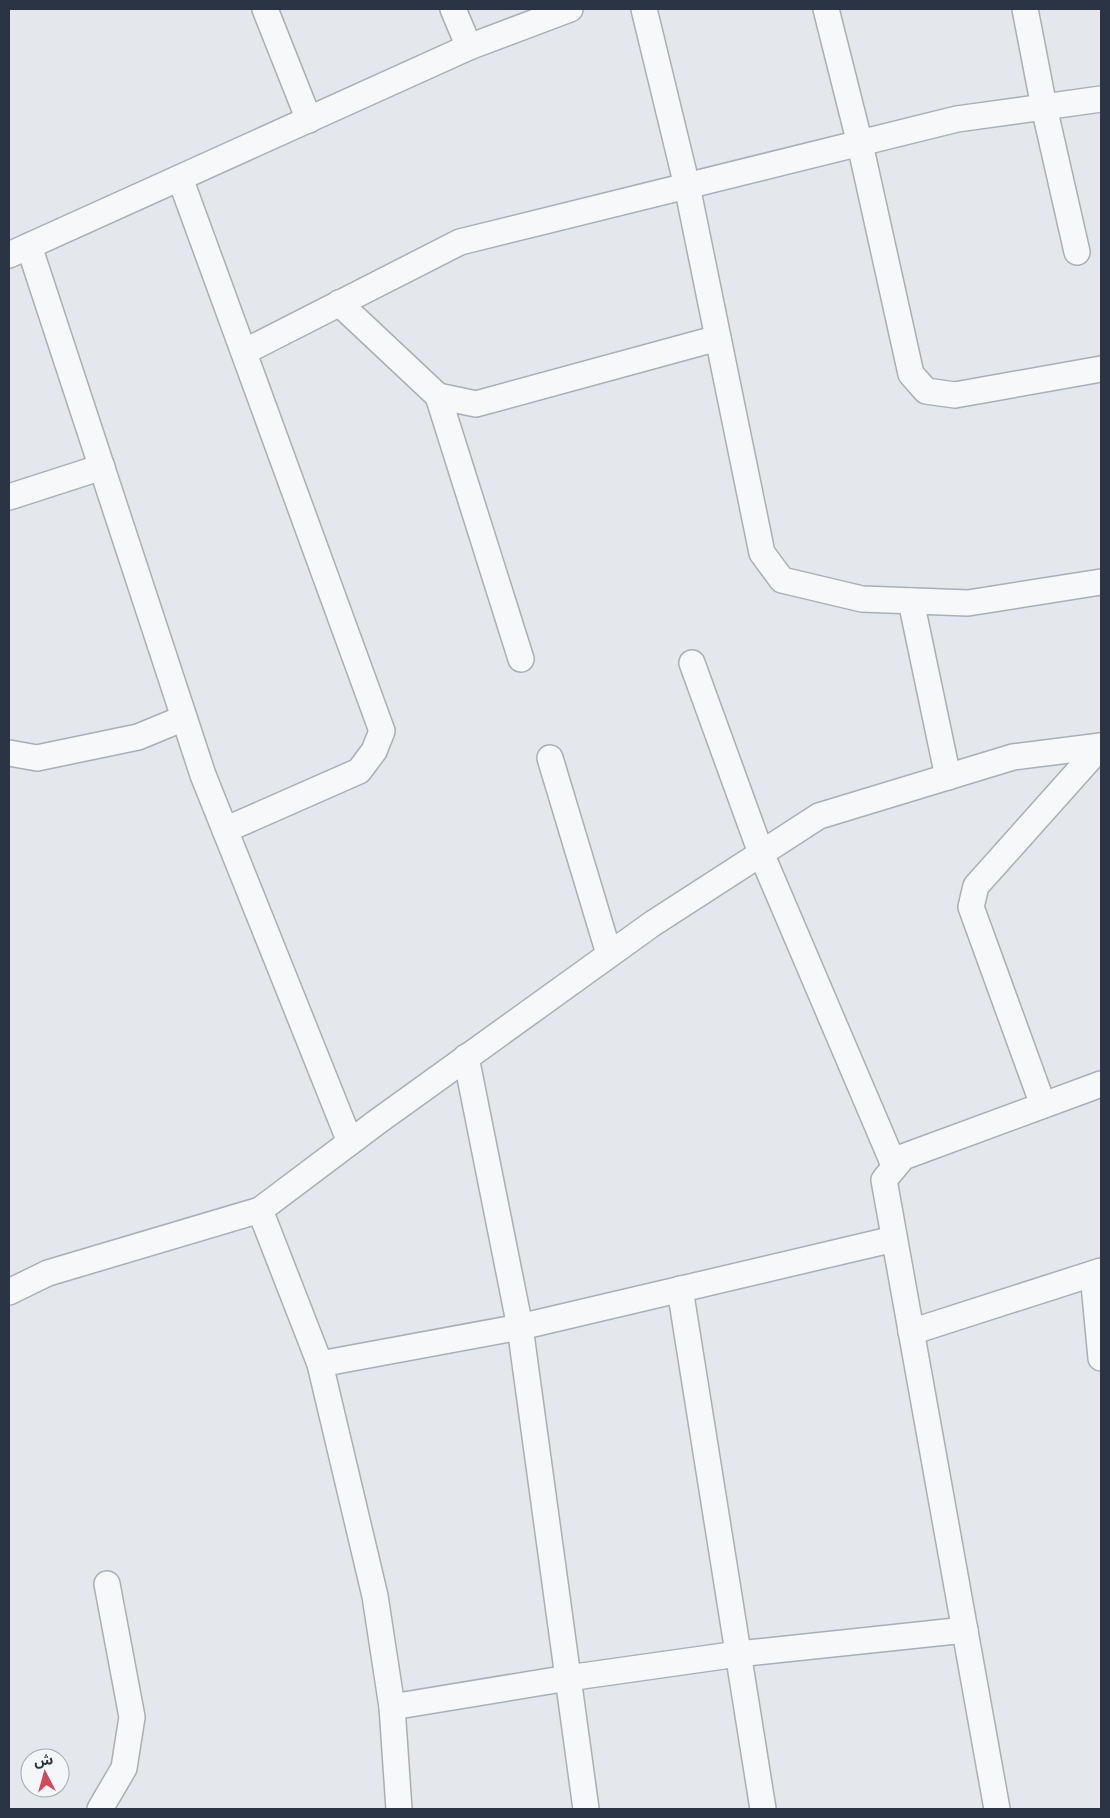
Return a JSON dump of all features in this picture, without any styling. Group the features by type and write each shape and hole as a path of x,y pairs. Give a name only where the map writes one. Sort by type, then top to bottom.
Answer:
{"street":[{"path":"265,9 309,120"},
{"path":"453,9 469,47"},
{"path":"350,1142 203,775 102,467 19,251 469,47 570,9"},
{"path":"644,9 687,186 762,553 782,580 862,599 968,603 1101,582"},
{"path":"1024,9 1077,252"},
{"path":"830,10 911,374 926,391 955,395 1101,369"},
{"path":"244,352 460,242 957,120 1101,99"},
{"path":"180,178 382,731 374,750 359,771 225,830"},
{"path":"339,303 438,396 521,659"},
{"path":"438,396 476,404 718,338"},
{"path":"9,497 102,467"},
{"path":"911,601 948,777"},
{"path":"692,663 761,854 894,1165"},
{"path":"9,753 37,758 138,738 184,718"},
{"path":"9,1292 48,1273 260,1210 350,1142 609,954 819,816 1013,757 1101,746 976,886 971,907 1043,1105"},
{"path":"550,758 609,954"},
{"path":"466,1057 520,1327 586,1809"},
{"path":"997,1809 884,1180 894,1165 903,1157 1101,1084"},
{"path":"260,1210 320,1364 375,1596 392,1707 399,1809"},
{"path":"320,1364 520,1327 894,1239"},
{"path":"911,1332 1097,1273 1101,1358"},
{"path":"680,1289 763,1809"},
{"path":"100,1809 124,1768 132,1717 107,1584"},
{"path":"392,1707 568,1678 738,1654 965,1630"}]}
